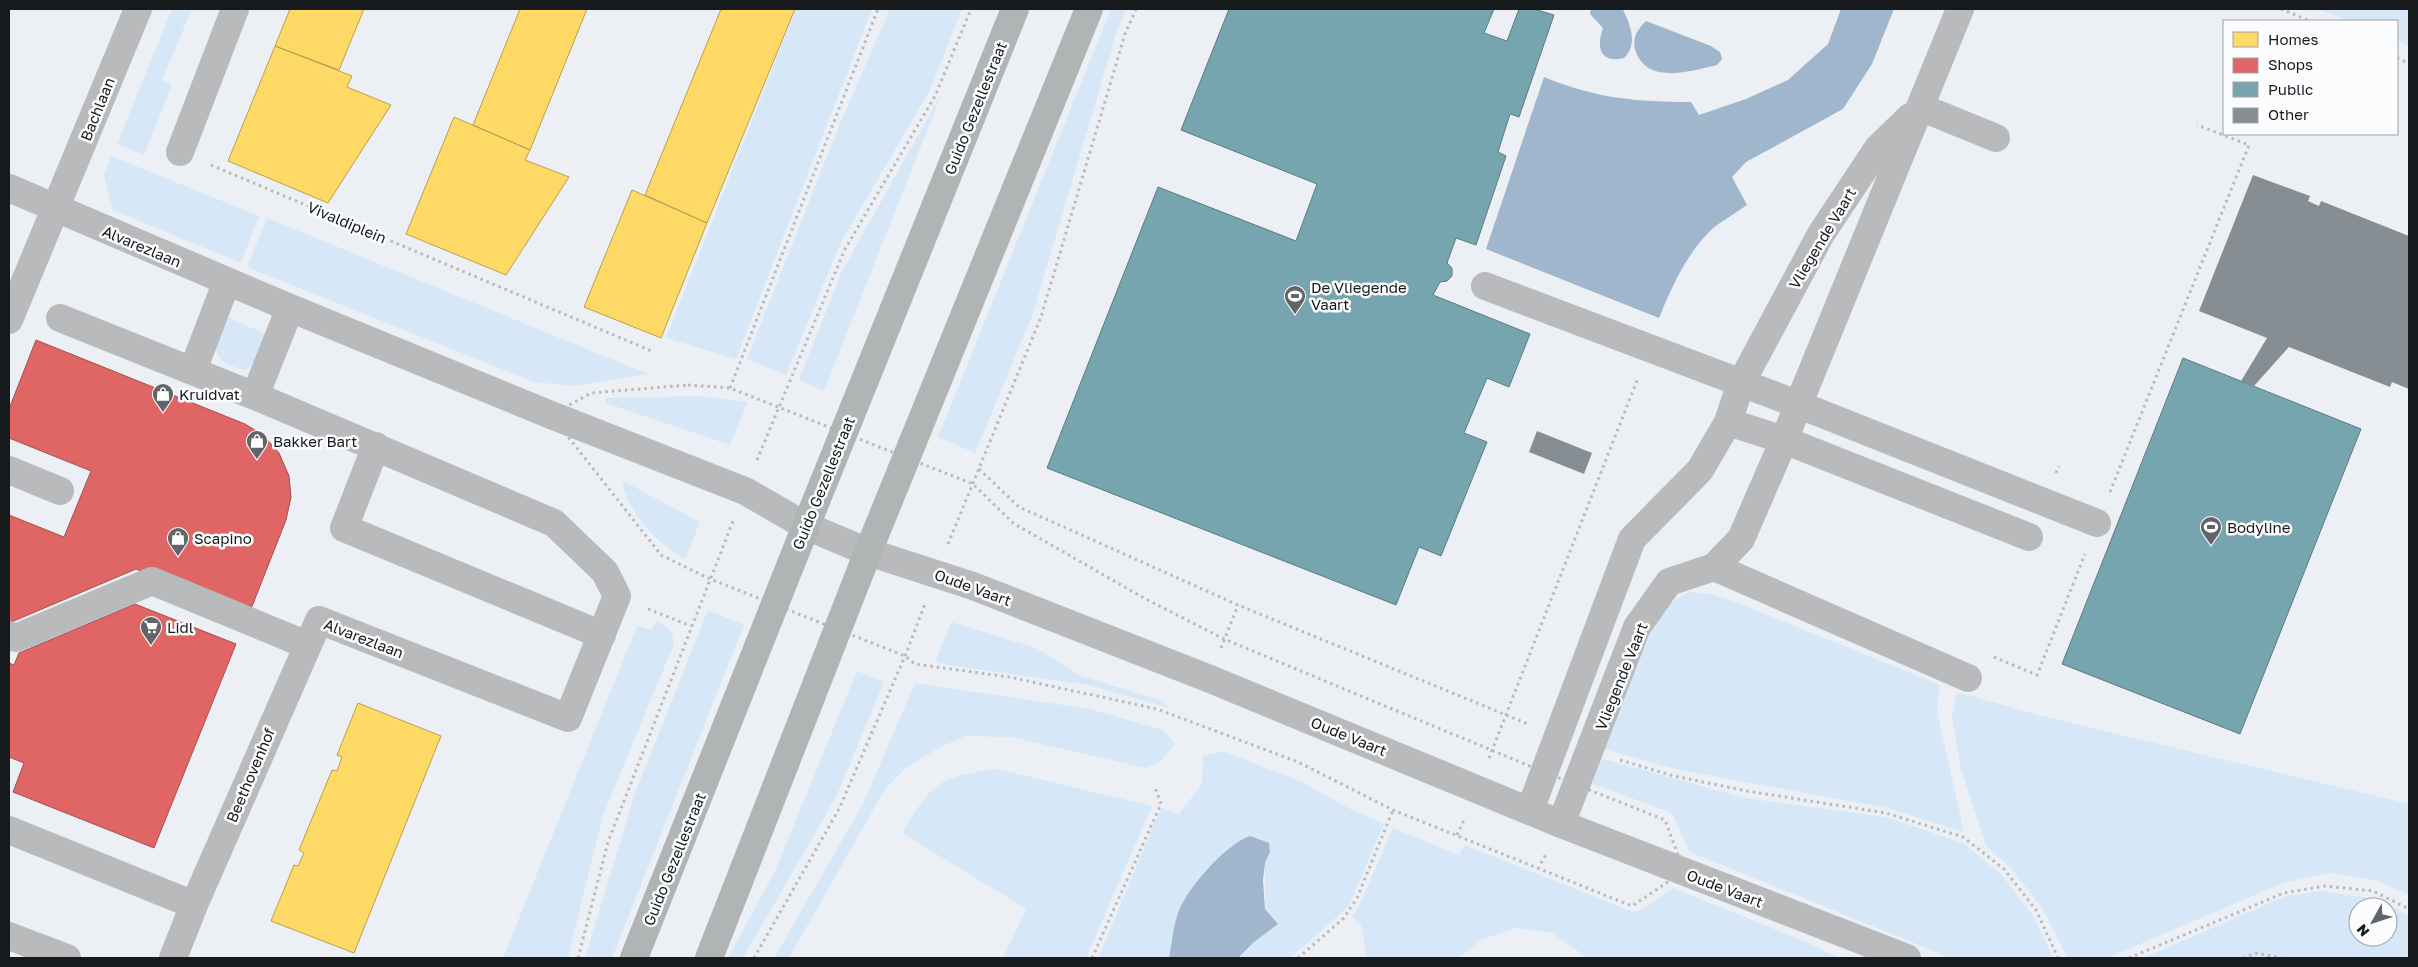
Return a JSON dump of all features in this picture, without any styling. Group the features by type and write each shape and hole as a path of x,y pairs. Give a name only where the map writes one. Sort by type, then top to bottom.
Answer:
{"main road":[{"name":"Guido Gezellestraat","path":"634,958 1015,9"},
{"path":"709,958 868,552 1088,9"}],"street":[{"name":"Bachlaan","path":"56,210 138,9"},
{"path":"180,152 235,9"},
{"name":"Vliegende Vaart","path":"1561,824 1638,627 1669,582 1714,567 1741,539 1784,440 1797,404 1960,9"},
{"path":"1920,107 1996,138"},
{"name":"Vliegende Vaart","path":"1530,810 1632,539 1700,470 1728,422 1741,383 1821,234 1878,148 1920,107"},
{"name":"Alvarezlaan","path":"9,188 56,210 290,308 551,415 745,491 806,526"},
{"path":"9,320 56,210"},
{"path":"192,370 227,281"},
{"path":"1485,286 1797,404 2097,523"},
{"path":"255,396 290,308"},
{"path":"60,318 376,446 554,523 605,572 616,596"},
{"path":"1728,422 1784,440 2030,537"},
{"path":"376,446 344,528 602,635"},
{"path":"9,470 60,491"},
{"name":"Oude Vaart","path":"806,526 868,552 973,586 1210,679 1561,824 1906,958"},
{"path":"1714,567 1968,678"},
{"name":"Alvarezlaan","path":"9,635 16,638 152,581 307,645 319,620 568,718 616,596"},
{"name":"Beethovenhof","path":"172,958 307,645"},
{"path":"9,830 194,905"},
{"name":"Oude Vaart","path":"1828,928 1868,958"},
{"path":"9,936 67,958"}],"path":[{"path":"730,388 878,9"},
{"path":"578,958 608,842 710,580 661,555 551,415 591,393 688,386 730,388 779,406 845,249 935,96 971,9"},
{"path":"754,958 839,809 905,656 915,664 1009,677 1157,709 1298,762 1393,810 1632,906 1684,871 1665,820 1492,751 1224,639 1142,597 1012,523 973,484 1041,317 1125,34 1136,9"},
{"path":"2281,9 2308,20"},
{"path":"1988,654 2037,675 2249,145 2197,125"},
{"name":"Vivaldiplein","path":"180,152 654,352"},
{"path":"1492,751 1616,440 1649,348"},
{"path":"616,596 691,626"},
{"path":"1224,639 1238,605"},
{"path":"1092,958 1160,804 1155,787"},
{"path":"1298,958 1344,918 1353,904 1393,810"},
{"path":"2129,958 2284,893 2324,886 2373,891 2409,909"},
{"path":"2243,958 2256,953 2282,958"}],"shaded area":[{"path":"172,9 192,9 162,80 172,85 144,155 117,144"},
{"path":"796,9 872,9 736,359 666,338"},
{"path":"890,9 962,9 930,90 840,244 786,375 747,359 839,126"},
{"path":"1111,9 1126,9 1116,34 1032,316 975,453 938,437"},
{"path":"1591,9 1623,10 1632,35 1631,47 1624,58 1610,59 1602,52 1600,42 1603,28 1590,14"},
{"path":"1841,9 1894,9 1872,64 1843,109 1746,162 1732,177 1747,205 1712,229 1703,238 1675,282 1659,318 1486,249 1544,77 1580,90 1598,94 1634,100 1691,102 1699,115 1746,99 1788,80 1828,44"},
{"path":"2318,9 2409,9 2409,46 2398,41 2398,20 2346,20"},
{"path":"1646,21 1711,46 1720,52 1722,59 1717,65 1683,72 1660,72 1650,69 1642,62 1636,52 1634,43 1638,31"},
{"path":"942,93 824,391 799,380 841,273"},
{"path":"111,156 259,216 241,263 113,210 104,175"},
{"path":"267,218 648,374 573,386 534,382 247,267"},
{"path":"224,316 266,334 257,357 246,369 234,367 225,362 216,352 216,339"},
{"path":"702,396 748,402 730,445 606,403 606,398"},
{"path":"623,481 700,522 685,559 665,546 645,526 630,504"},
{"path":"1689,592 1710,594 1728,599 1940,685 1937,711 1964,832 1888,808 1679,770 1600,748 1641,642 1657,615"},
{"path":"708,610 744,625 612,958 585,958 635,793"},
{"path":"656,621 669,630 674,644 603,815 568,958 503,958 637,626 652,630"},
{"path":"951,622 1036,648 1081,676 1163,701 1169,708 1089,685 947,665 936,661"},
{"path":"857,671 884,682 837,795 743,958 728,958 775,871"},
{"path":"915,683 1090,709 1163,730 1175,744 1160,762 1146,768 1011,737 965,736 937,749 906,768 885,789 789,958 774,958 863,804"},
{"path":"1957,692 2042,716 2409,804 2409,895 2375,880 2329,873 2283,883 2107,958 2068,958 2042,908 2011,868 1986,846 1961,769 1952,717"},
{"path":"1223,751 1302,782 1348,808 1384,824 1349,906 1290,958 1238,958 1254,942 1278,924 1265,909 1265,863 1270,852 1178,912 1169,958 1098,958 1161,808 1179,814 1202,784 1203,756"},
{"path":"1596,757 1745,798 1886,817 1963,843 2001,874 2033,916 2054,958 1945,958 1941,954 1690,852 1674,817 1669,812 1588,782"},
{"path":"997,769 1152,806 1086,958 1003,958 1026,909 902,833 921,803 939,785 949,779 962,775"},
{"path":"1393,828 1459,855 1464,845 1633,912 1642,909 1673,888 1840,958 1585,958 1552,933 1516,928 1482,939 1459,958 1367,958 1361,925 1352,917 1362,900"},
{"path":"1250,836 1269,843 1270,852 1265,863 1263,880 1265,909 1278,924 1254,942 1238,958 1169,958 1176,918 1190,892 1219,857"},
{"path":"2322,891 2363,897 2348,897 2348,947 2398,947 2398,910 2409,915 2409,958 2143,958 2286,896"}],"building: Homes":[{"path":"290,9 364,9 339,70 275,46"},
{"path":"520,9 587,9 530,150 473,125"},
{"path":"721,9 795,9 707,223 645,195"},
{"path":"275,46 352,76 347,87 391,105 328,203 228,161"},
{"path":"454,117 530,150 525,160 569,177 506,275 406,234"},
{"path":"632,190 707,223 661,338 584,307"},
{"path":"358,703 441,736 354,953 271,921 294,865 298,866 304,853 299,850 332,770 337,771 342,757 337,755"}],"building: Shops":[{"path":"36,340 245,424 263,435 279,453 289,476 291,497 286,520 249,614 136,569 9,623 9,515 64,537 91,471 9,438 9,409"},
{"path":"135,604 236,644 154,848 13,792 24,763 9,757 9,663 14,665 19,653"}],"building: Public":[{"name":"De Vliegende Vaart","path":"1229,9 1494,9 1484,33 1507,41 1519,9 1534,9 1554,15 1519,117 1510,114 1498,152 1506,156 1476,245 1456,238 1447,263 1452,268 1452,276 1447,281 1440,282 1433,295 1530,334 1509,387 1487,378 1464,433 1487,442 1441,556 1419,547 1396,605 1047,468 1158,187 1296,241 1317,184 1181,130"},
{"name":"Bodyline","path":"2183,358 2361,429 2240,734 2062,664"}],"building: Other":[{"path":"2253,175 2310,196 2308,201 2319,206 2321,201 2409,236 2409,389 2392,382 2390,387 2289,347 2254,386 2241,381 2267,338 2199,311"},
{"path":"1537,431 1592,453 1584,474 1529,452"}],"place":[{"name":"De Vliegende Vaart","path":"1295,315"},
{"name":"Kruidvat","path":"163,413"},
{"name":"Bakker Bart","path":"257,460"},
{"name":"Bodyline","path":"2211,546"},
{"name":"Scapino","path":"178,557"},
{"name":"Lidl","path":"151,646"}]}
